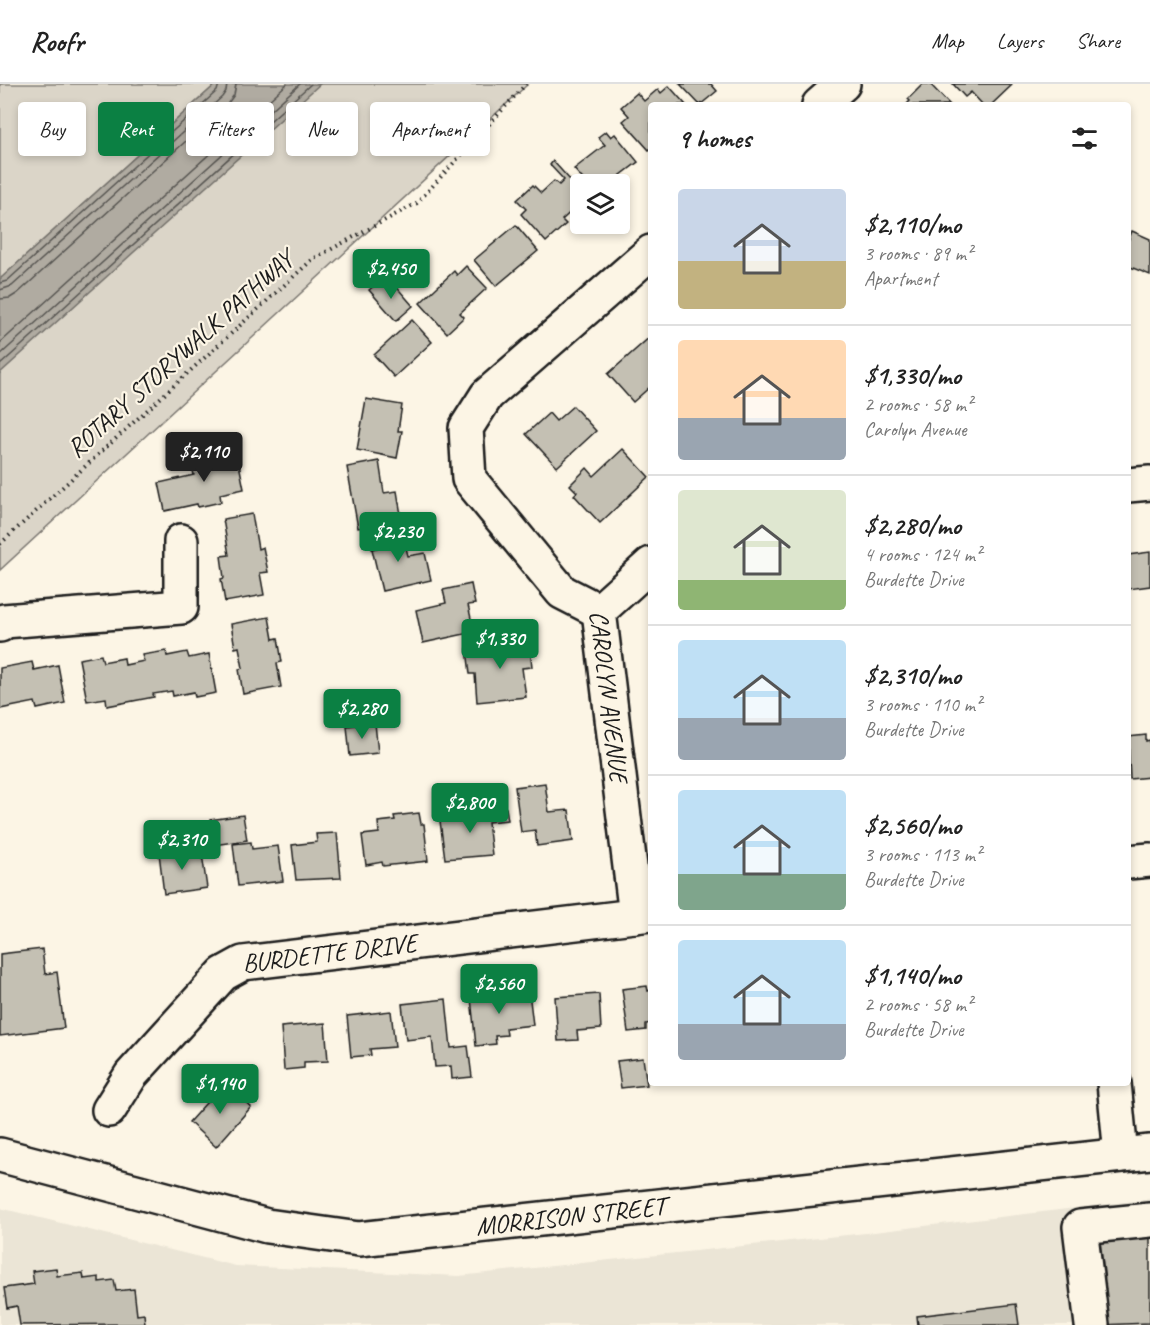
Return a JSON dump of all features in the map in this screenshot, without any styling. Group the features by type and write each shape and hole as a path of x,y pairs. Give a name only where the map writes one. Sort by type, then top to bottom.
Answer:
{"street":[{"path":"822,102 843,84"},
{"name":"CAROLYN AVENUE","path":"643,915 599,611 562,592 469,479 465,428 486,395 648,255"},
{"path":"1131,485 1150,483"},
{"path":"0,625 4,621 181,607 182,541"},
{"path":"599,611 648,567"},
{"path":"1131,862 1150,860"},
{"name":"BURDETTE DRIVE","path":"108,1110 131,1075 223,974 243,963 643,915"},
{"path":"1115,1086 1136,1154"},
{"name":"MORRISON STREET","path":"0,1155 267,1226 359,1239 1136,1154"},
{"path":"1092,1325 1080,1227 1150,1220"}],"path":[{"name":"ROTARY STORYWALK PATHWAY","path":"0,544 313,259 417,203 526,84"}],"shaded area":[{"path":"0,84 216,84 196,102 186,102 186,111 174,122 174,102 98,102 98,156 136,156 0,279"},
{"path":"316,84 528,84 490,119 490,102 370,102 370,156 450,156 0,570 0,369 236,156 274,156 274,122 286,111 286,156 358,156 358,102 296,102"},
{"path":"1150,1199 1150,1325 0,1325 0,1208 236,1266 459,1276 866,1233"}],"water":[{"path":"216,84 320,84 300,102 286,102 286,115 274,126 274,102 196,102"},
{"path":"186,111 186,156 240,156 0,373 0,279 136,156 174,156 174,122"}],"building":[{"path":"680,84 711,84 717,91 704,102 697,102"},
{"path":"923,84 930,84 947,102 909,102 908,99"},
{"path":"953,84 1012,85 994,102 980,102 971,92 965,97"},
{"path":"669,86 683,102 648,102 648,149 623,121 629,116 621,107 637,93 644,101 658,89 661,93"},
{"path":"606,131 611,137 615,134 638,162 622,174 578,174 574,169 605,145 598,137"},
{"path":"553,161 570,180 570,212 562,220 566,224 546,242 521,214 526,209 517,200 533,185 541,193 554,181 559,185 564,180 550,165"},
{"path":"516,225 538,251 496,286 474,260"},
{"path":"1132,231 1150,239 1150,275 1131,267"},
{"path":"466,266 487,288 460,313 464,317 447,333 420,303 454,271 457,275"},
{"path":"381,280 389,289 394,284 413,306 396,321 369,290"},
{"path":"412,320 432,342 394,377 374,355"},
{"path":"648,339 648,389 633,402 608,374"},
{"path":"366,399 402,405 398,431 402,431 397,458 357,450"},
{"path":"573,406 596,431 557,467 526,434 549,413 556,421"},
{"path":"236,449 244,489 220,494 221,502 198,507 197,504 165,511 159,483 194,475 192,466 212,461 211,455"},
{"path":"623,449 648,478 600,523 574,495 577,492 570,485 587,468 594,476"},
{"path":"379,461 384,493 397,491 402,521 358,528 347,467"},
{"path":"252,514 258,549 263,547 268,572 260,573 264,595 225,602 221,579 224,578 221,556 229,555 223,519"},
{"path":"402,531 408,556 425,553 431,580 382,591 372,549 377,548 375,537"},
{"path":"1150,552 1150,586 1131,589 1131,555"},
{"path":"471,584 475,604 468,605 474,632 423,643 416,610 446,603 443,590"},
{"path":"269,617 273,639 278,638 282,662 277,663 281,687 243,694 239,669 243,668 239,647 235,648 231,624"},
{"path":"529,638 532,667 522,668 526,697 477,702 475,674 470,674 467,649 502,645 501,641"},
{"path":"166,651 167,656 187,652 189,658 209,654 216,693 195,697 194,692 173,696 172,691 107,706 106,698 87,701 79,659 101,655 103,662 124,658 125,665 144,661 142,655"},
{"path":"32,662 34,670 58,665 65,703 37,709 35,702 0,709 0,668"},
{"path":"375,723 378,753 350,756 347,726"},
{"path":"1146,735 1146,741 1150,740 1150,777 1131,779 1131,737"},
{"path":"545,783 549,812 569,810 573,841 537,846 535,830 521,832 515,787"},
{"path":"506,808 508,820 488,822 492,855 445,859 440,821 466,819 465,812"},
{"path":"419,813 421,824 424,824 428,861 383,866 382,862 366,865 362,835 379,833 378,822 395,820 394,816"},
{"path":"243,815 247,840 214,845 210,820"},
{"path":"337,833 341,878 296,880 292,845 317,842 316,834"},
{"path":"251,842 252,849 278,846 283,881 238,886 233,844"},
{"path":"190,845 191,855 202,854 207,888 164,894 159,853 175,851 174,847"},
{"path":"42,949 45,974 57,972 64,1028 0,1036 0,954"},
{"path":"647,986 648,1024 646,1030 628,1032 622,989"},
{"path":"505,990 506,994 529,992 533,1025 506,1028 507,1035 495,1036 496,1044 476,1046 471,998 482,996 482,992"},
{"path":"599,994 601,1029 577,1031 578,1040 558,1041 555,997"},
{"path":"446,999 451,1048 468,1046 472,1077 452,1079 451,1066 435,1067 432,1037 406,1040 402,1004"},
{"path":"391,1011 395,1047 370,1049 371,1055 351,1057 347,1016"},
{"path":"325,1023 328,1061 304,1062 304,1068 284,1070 281,1027"},
{"path":"643,1058 647,1085 621,1088 617,1061"},
{"path":"224,1083 251,1107 216,1147 189,1122"},
{"path":"1150,1234 1150,1323 1100,1325 1090,1240"},
{"path":"56,1268 57,1276 83,1273 84,1279 99,1277 99,1282 114,1280 116,1291 134,1289 137,1315 144,1314 145,1324 20,1325 17,1306 7,1308 4,1288 34,1284 32,1271"},
{"path":"1016,1304 1019,1325 918,1325 917,1316"}]}
